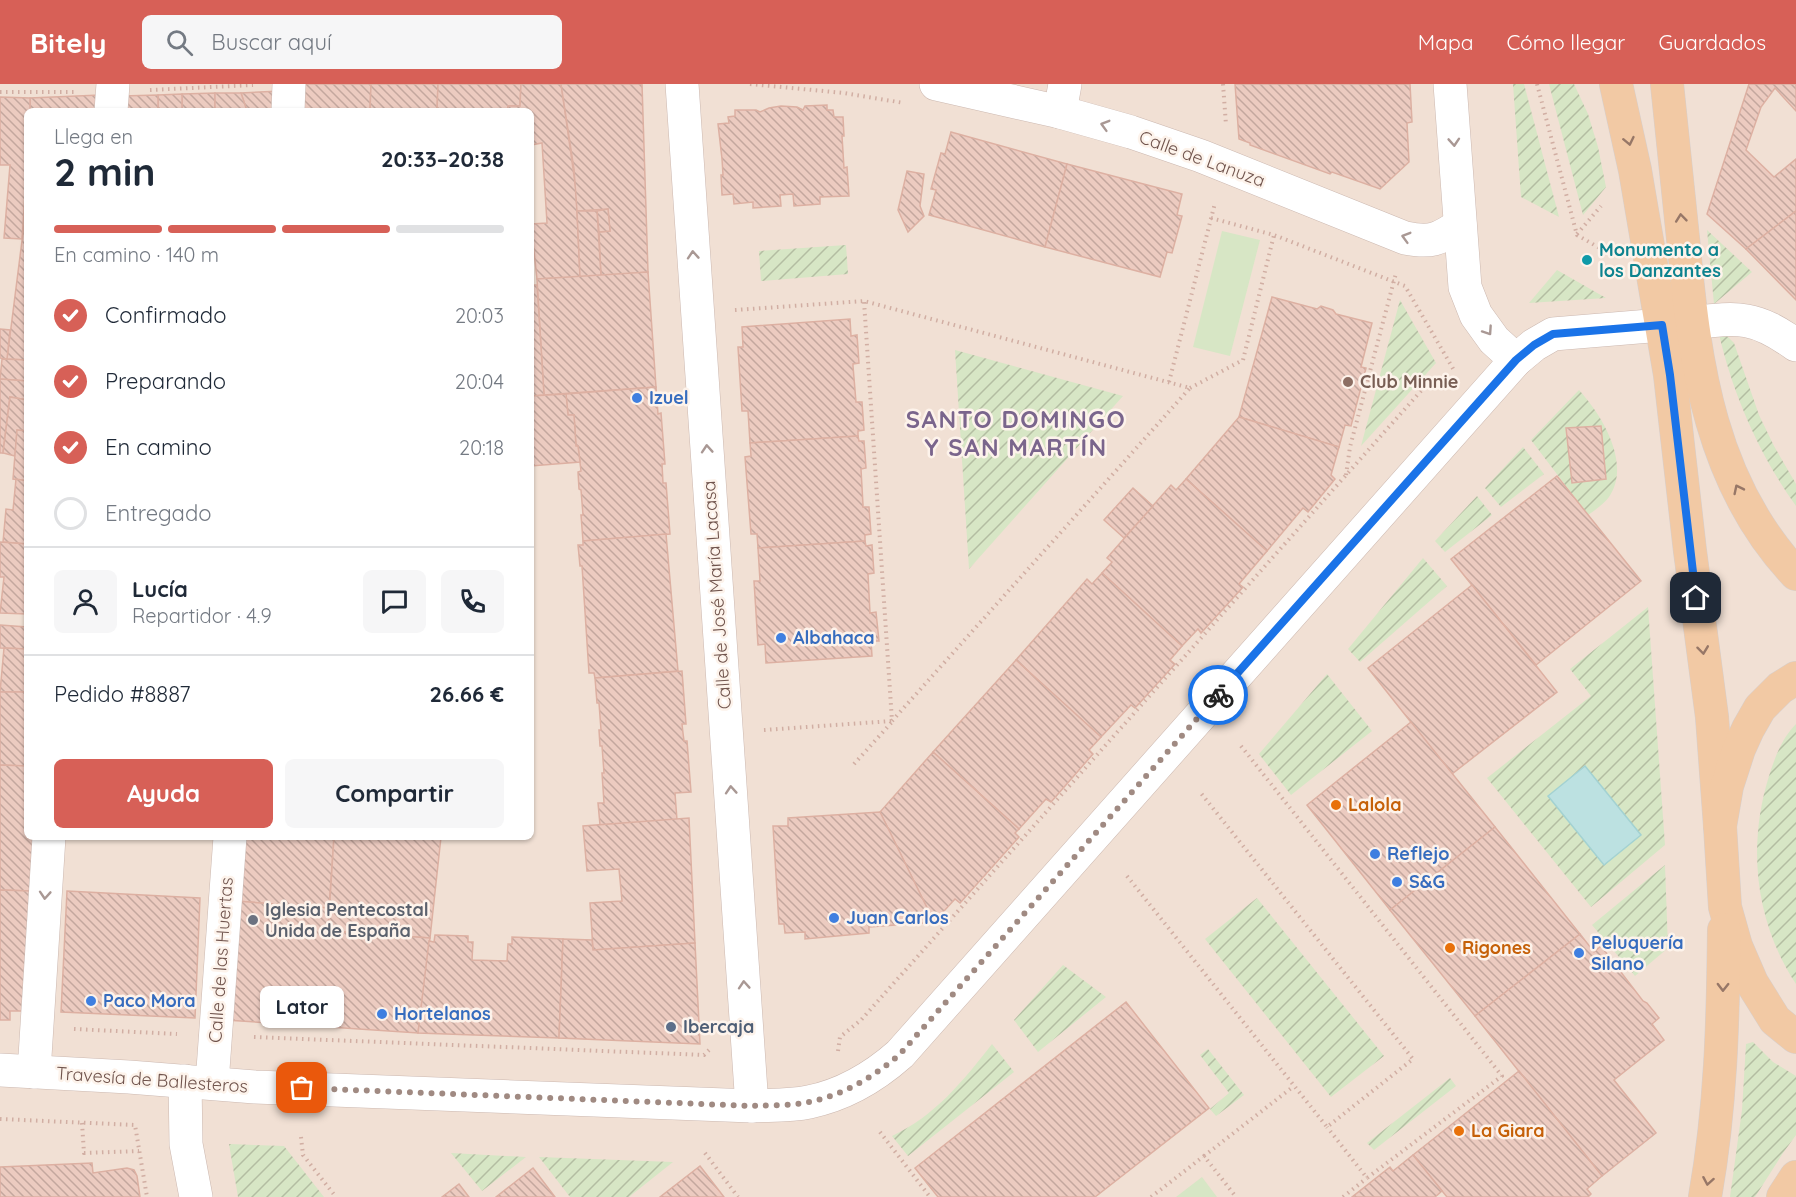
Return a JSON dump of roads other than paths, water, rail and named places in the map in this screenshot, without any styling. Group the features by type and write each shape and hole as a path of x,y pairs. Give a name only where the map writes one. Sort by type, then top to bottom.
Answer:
{"main road":[{"path":"1616,84 1635,170 1677,324 1698,364 1723,456 1734,482 1767,540 1796,574"},
{"path":"1667,84 1677,324 1670,375 1712,717 1725,908 1722,1061 1705,1197"},
{"path":"1720,826 1727,786 1748,729 1760,708 1780,688 1796,678"},
{"path":"1725,908 1736,946 1752,983 1775,1020 1796,1037"},
{"path":"1784,1197 1796,1177"}],"street":[{"path":"111,108 112,84"},
{"path":"288,108 289,84"},
{"name":"Calle de José María Lacasa","path":"682,84 752,1106"},
{"name":"Calle de Lanuza","path":"936,84 1063,98 1131,132 1201,156 1405,238 1424,242 1443,236 1460,225"},
{"path":"1450,84 1465,287 1476,315 1494,340 1516,360"},
{"name":"Travesía de Ballesteros","path":"0,1070 267,1087 752,1106 809,1102 835,1094 864,1082 883,1070 900,1054 1516,360 1534,345 1553,334 1740,319 1774,330 1796,345"},
{"path":"34,1072 49,840"},
{"name":"Calle de las Huertas","path":"196,1197 186,1144 199,1082 215,1035 230,840"}],"water":[{"path":"1585,766 1641,835 1604,865 1548,796"}],"place":[{"name":"Monumento a los Danzantes","path":"1587,260"},
{"name":"Club Minnie","path":"1348,382"},
{"name":"Izuel","path":"637,398"},
{"name":"Albahaca","path":"781,638"},
{"name":"Lalola","path":"1336,805"},
{"name":"Reflejo","path":"1375,854"},
{"name":"S&G","path":"1397,882"},
{"name":"Juan Carlos","path":"834,918"},
{"name":"Iglesia Pentecostal Unida de España","path":"253,920"},
{"name":"Rigones","path":"1450,948"},
{"name":"Peluquería Silano","path":"1579,953"},
{"name":"Paco Mora","path":"91,1001"},
{"name":"Hortelanos","path":"382,1014"},
{"name":"Ibercaja","path":"671,1027"},
{"name":"Lator","path":"302,1088"},
{"name":"La Giara","path":"1459,1131"}],"district":[{"name":"SANTO DOMINGO Y SAN MARTÍN","path":"1016,434"}]}
